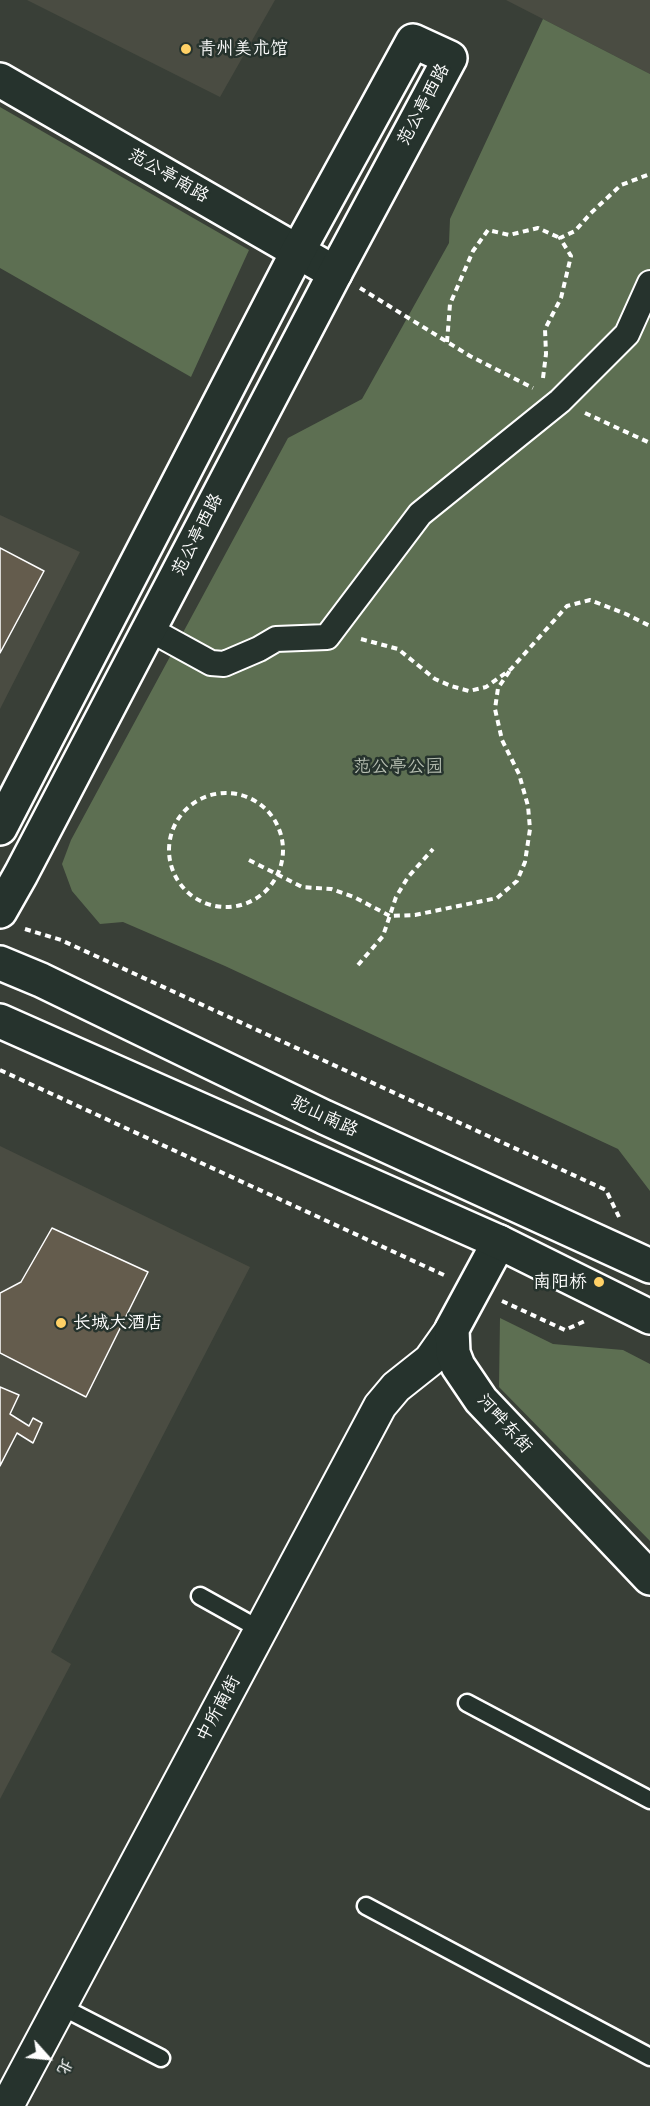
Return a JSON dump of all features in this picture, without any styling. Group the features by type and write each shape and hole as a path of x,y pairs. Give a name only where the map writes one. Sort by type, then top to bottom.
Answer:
{"main road":[{"name":"范公亭西路","path":"0,828 298,251 413,41 450,58 335,273 150,629 10,919"},
{"name":"范公亭南路","path":"0,80 335,273"},
{"name":"驼山南路","path":"0,963 41,980 324,1118 645,1264"},
{"path":"0,1021 499,1242 637,1310"},
{"path":"452,1329 499,1242"},
{"name":"河畔东街","path":"452,1329 455,1359 464,1377 481,1400 650,1578"}],"street":[{"path":"150,629 211,663 224,664 276,639 327,636 420,514 560,401 627,334 650,283"},
{"name":"中所南街","path":"7,2106 380,1406 396,1387 430,1360 452,1329"}],"lane":[{"path":"200,1596 261,1630"},
{"path":"468,1703 650,1800"},
{"path":"366,1906 650,2057"},
{"path":"60,2006 161,2058"}],"path":[{"path":"560,238 575,231 621,185 650,174"},
{"path":"447,342 450,304 473,250 488,230 508,235 538,228 560,238 571,256 561,298 545,329 546,354 543,385"},
{"path":"335,273 470,356"},
{"path":"249,860 302,887 331,889 354,897 390,916 415,915 497,898 517,882 525,862 531,829 528,806 519,774 502,740 495,710 498,688 511,669 567,606 590,600 650,626"},
{"path":"327,636 366,639 398,649 435,679 469,691 486,687 511,669"},
{"path":"225,792 244,795 261,804 275,818 282,835 284,854 279,875 270,888 255,900 238,907 220,907 202,902 187,892 176,877 170,858 170,839 177,821 189,806 206,796 225,792"},
{"path":"358,965 383,936 396,897 408,877 433,849"},
{"path":"10,919 61,940 606,1190 645,1264"},
{"path":"0,1070 565,1330 637,1310"}],"shaded area":[{"name":"青州美术馆","path":"27,0 275,0 220,97"},
{"path":"506,0 650,0 650,74 543,19"},
{"path":"0,515 80,552 0,709"},
{"name":"长城大酒店","path":"0,1146 250,1267 51,1652 71,1664 0,1799"}],"green space":[{"name":"范公亭公园","path":"543,19 650,74 650,1191 618,1149 225,966 123,922 100,924 72,891 62,864 71,840 288,438 362,399 449,243 450,219"},
{"path":"0,107 249,250 191,377 0,268"},
{"path":"500,1318 553,1344 623,1350 650,1364 650,1541 499,1387"}],"building":[{"path":"0,548 44,571 0,653"},
{"name":"长城大酒店","path":"52,1228 148,1272 86,1397 0,1353 0,1293 21,1282"},
{"path":"0,1387 19,1395 10,1414 29,1426 33,1418 42,1423 33,1443 17,1433 0,1466"}],"place":[{"name":"青州美术馆","path":"186,49"},
{"name":"南阳桥","path":"599,1282"},
{"name":"长城大酒店","path":"61,1323"}]}
